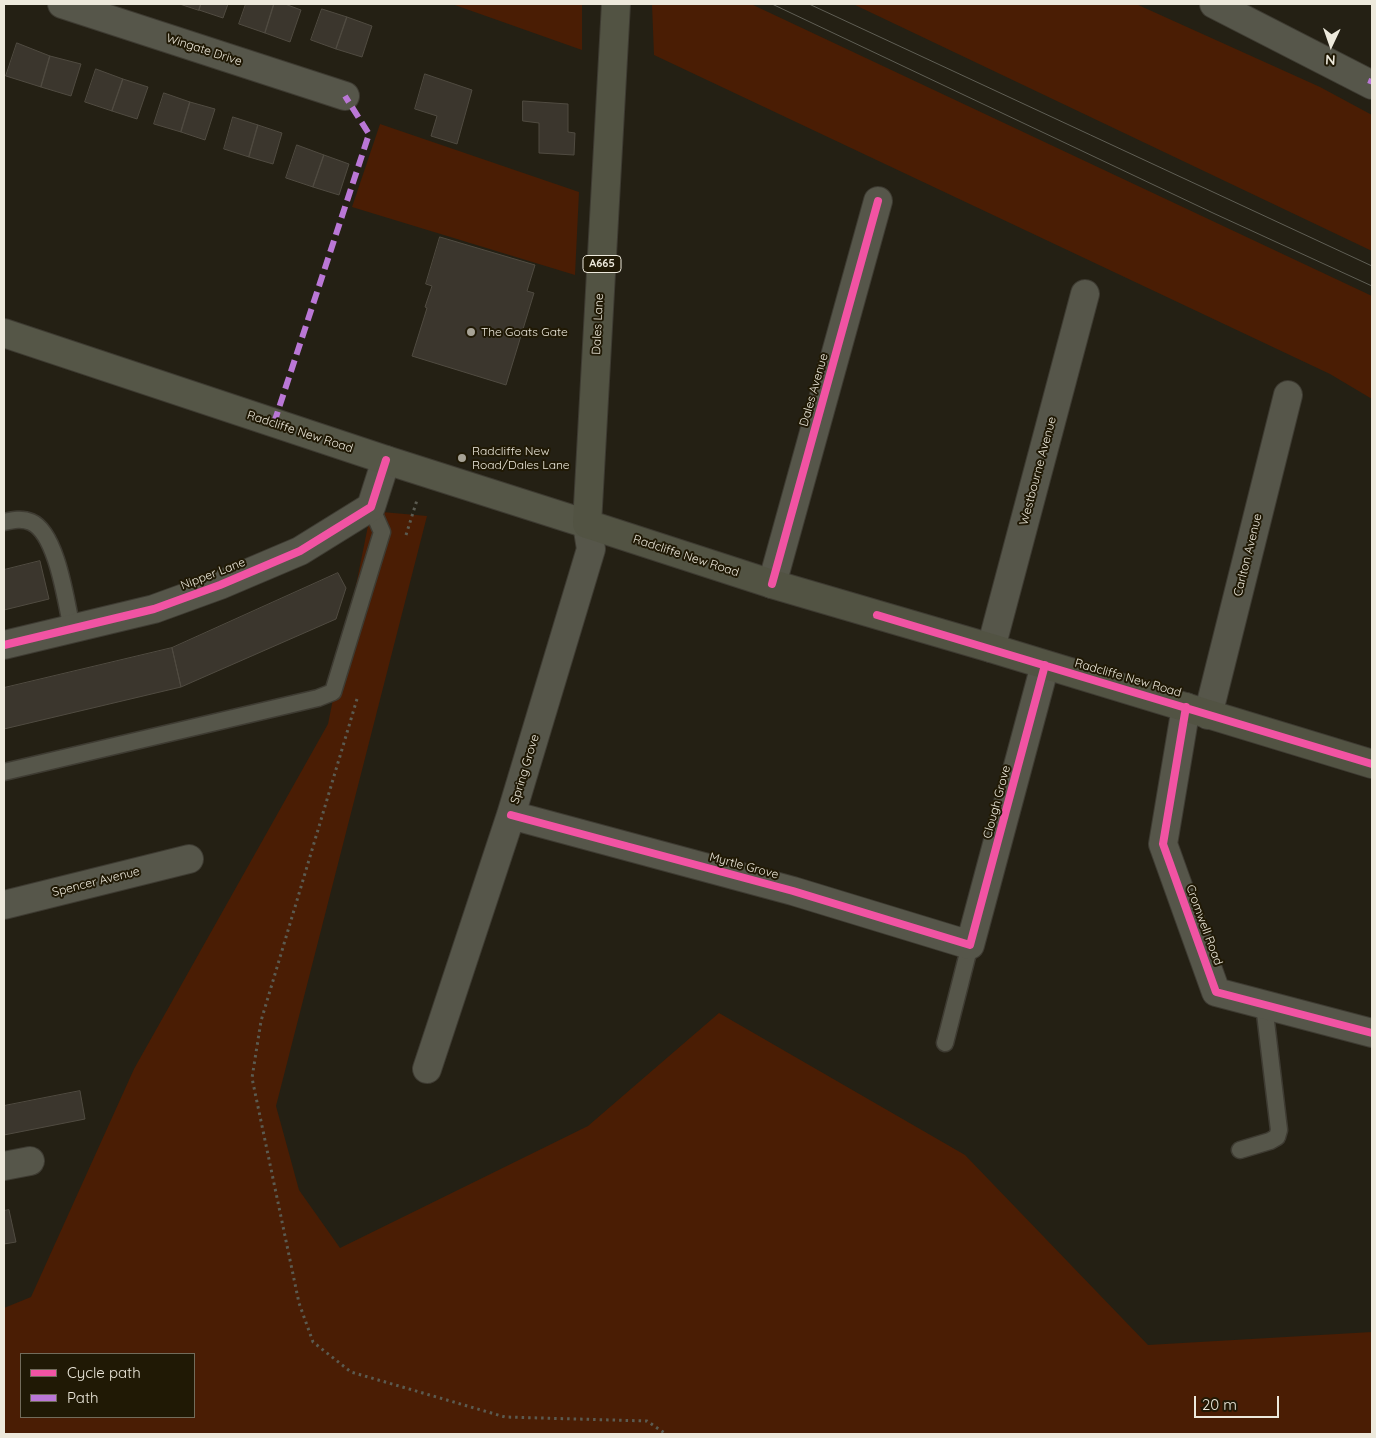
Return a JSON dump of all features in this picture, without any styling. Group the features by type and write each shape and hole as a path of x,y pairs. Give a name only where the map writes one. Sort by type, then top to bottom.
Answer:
{"main road":[{"name":"Dales Lane","path":"587,524 616,4"},
{"name":"Radcliffe New Road","path":"4,334 386,460 772,584 991,648 1372,764"}],"street":[{"name":"Wingate Drive","path":"62,4 345,96"},
{"path":"1215,4 1372,85"},
{"name":"Dales Avenue","path":"772,584 878,201"},
{"name":"Westbourne Avenue","path":"991,648 1085,294"},
{"name":"Carlton Avenue","path":"1197,711 1288,395"},
{"path":"371,507 386,460"},
{"name":"Nipper Lane","path":"4,646 154,609 300,551 371,507"},
{"name":"Spring Grove","path":"427,1069 511,815 591,549 587,524"},
{"name":"Clough Grove","path":"970,945 1045,665"},
{"name":"Cromwell Road","path":"1197,711 1163,844 1216,992 1372,1033"},
{"name":"Myrtle Grove","path":"511,815 793,891 970,945"},
{"name":"Spencer Avenue","path":"4,905 189,859"},
{"path":"4,1166 30,1161"}],"lane":[{"path":"4,772 318,698 333,692 382,532 371,507"},
{"path":"8,518 31,522 44,532 55,555 72,629"},
{"path":"945,1043 970,945"},
{"path":"1240,1150 1270,1141 1277,1137 1279,1130 1264,1005"}],"path":[{"path":"405,538 425,472"},
{"path":"357,699 261,1021 252,1078 299,1304 313,1342 351,1372 505,1417 647,1420 666,1434"}],"shaded area":[{"path":"452,4 582,4 582,50"},
{"path":"652,4 751,4 1372,296 1372,399 1330,374 654,55"},
{"path":"853,4 1136,4 1320,87 1372,115 1372,251"},
{"path":"380,124 579,192 575,275 352,207"},
{"path":"371,511 427,516 276,1106 299,1190 340,1248 588,1126 719,1013 965,1155 1148,1345 1372,1332 1372,1434 4,1434 4,1308 31,1297 134,1069 328,724"}],"building":[{"path":"180,4 201,4 199,10"},
{"path":"201,4 228,4 223,18 199,10"},
{"path":"246,4 274,4 265,33 239,24"},
{"path":"274,4 285,4 301,10 290,42 265,33"},
{"path":"322,9 347,17 336,49 311,40"},
{"path":"347,17 372,26 362,57 336,49"},
{"path":"17,43 50,56 41,87 6,76"},
{"path":"50,56 81,64 71,96 41,87"},
{"path":"96,69 123,79 112,111 85,102"},
{"path":"425,74 472,90 457,144 431,136 437,116 415,109"},
{"path":"123,79 148,87 137,119 112,111"},
{"path":"164,93 190,102 181,132 154,124"},
{"path":"523,101 568,104 568,132 575,133 574,155 539,153 539,123 523,121"},
{"path":"190,102 215,109 205,140 181,132"},
{"path":"233,117 258,125 249,157 224,149"},
{"path":"258,125 282,133 273,164 249,157"},
{"path":"297,145 324,155 313,187 286,178"},
{"path":"324,155 349,164 339,195 313,187"},
{"name":"The Goats Gate","path":"440,237 535,265 527,291 534,293 506,385 412,356 427,308 425,307 432,286 426,284"},
{"path":"40,561 49,599 4,610 4,570"},
{"path":"338,573 346,588 336,619 181,687 172,648"},
{"path":"172,648 181,687 4,729 4,688"},
{"path":"80,1091 85,1119 4,1135 4,1106"},
{"path":"9,1210 16,1242 4,1244 4,1211"}],"tram line":[{"path":"772,4 1213,213 1372,286"},
{"path":"809,4 1372,266"}],"marked path":[{"path":"1370,84 1372,79"},
{"path":"274,423 369,134 345,96"}],"cycle path":[{"path":"772,584 878,201"},
{"path":"4,645 154,609 220,585 300,551 371,507 386,460"},
{"path":"877,615 1372,764"},
{"path":"511,815 793,891 970,945 1045,665"},
{"path":"1186,707 1163,844 1216,992 1372,1033"}],"place":[{"name":"The Goats Gate","path":"471,332"},
{"name":"Radcliffe New Road/Dales Lane","path":"462,458"}]}
